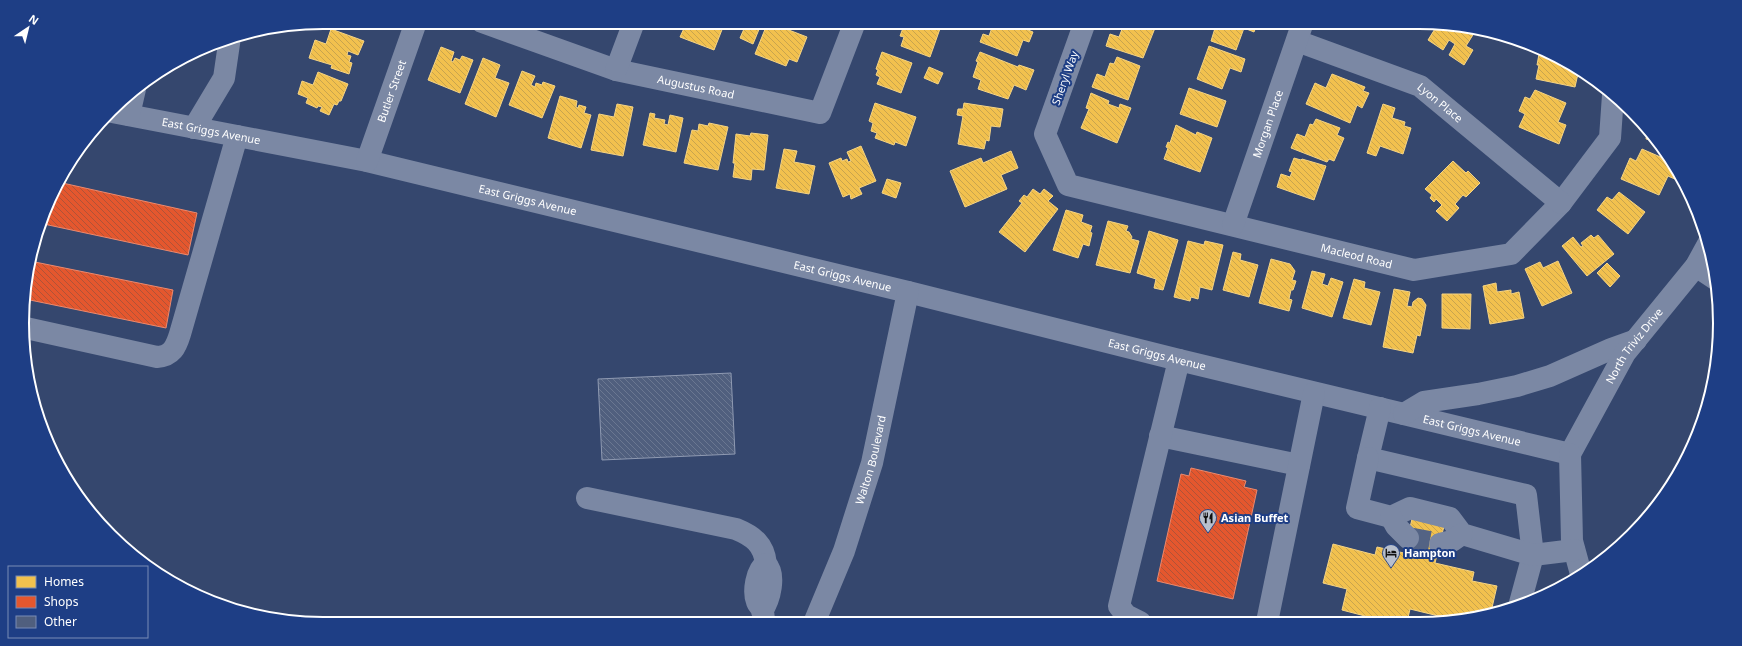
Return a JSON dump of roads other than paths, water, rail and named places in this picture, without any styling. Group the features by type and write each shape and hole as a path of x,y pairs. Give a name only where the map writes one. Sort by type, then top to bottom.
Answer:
{"street":[{"name":"Butler Street","path":"367,161 414,29"},
{"name":"Augustus Road","path":"502,29 616,70 820,113 852,29"},
{"path":"616,70 631,29"},
{"name":"Sheryl Way","path":"1045,134 1082,29"},
{"name":"Lyon Place","path":"1300,32 1420,86 1561,203"},
{"name":"Morgan Place","path":"1233,225 1300,32"},
{"path":"194,128 224,78 229,45"},
{"name":"Macleod Road","path":"1045,134 1068,186 1414,270 1511,254 1561,203 1610,138 1613,102"},
{"name":"East Griggs Avenue","path":"121,113 367,161 908,292 1314,393 1570,454"},
{"path":"29,329 157,357 165,357 171,353 176,346 180,334 237,136"},
{"name":"North Triviz Drive","path":"1570,454 1625,353 1696,266 1704,251"},
{"path":"1696,266 1708,274"},
{"name":"Walton Boulevard","path":"816,617 844,551 872,463 908,292"},
{"path":"1404,414 1424,402 1449,397 1478,394 1517,386 1550,376 1611,348 1636,340"},
{"path":"1130,617 1126,615 1119,606 1179,360"},
{"path":"1268,617 1314,393"},
{"path":"1380,408 1357,508 1391,517 1410,508 1450,518 1462,534 1533,555 1574,550"},
{"path":"1160,436 1299,465"},
{"path":"1570,454 1572,541 1579,569"},
{"path":"1368,458 1526,495 1533,555 1521,599"},
{"path":"587,498 736,528 749,534 758,542 765,554 766,564 770,568 769,597 763,617"},
{"path":"1391,517 1396,526 1408,538"},
{"path":"1440,544 1452,541 1462,534"}],"tunnel":[{"path":"1408,538 1440,544"}],"place":[{"name":"Asian Buffet","path":"1208,533"},
{"name":"Hampton","path":"1391,568"}]}
